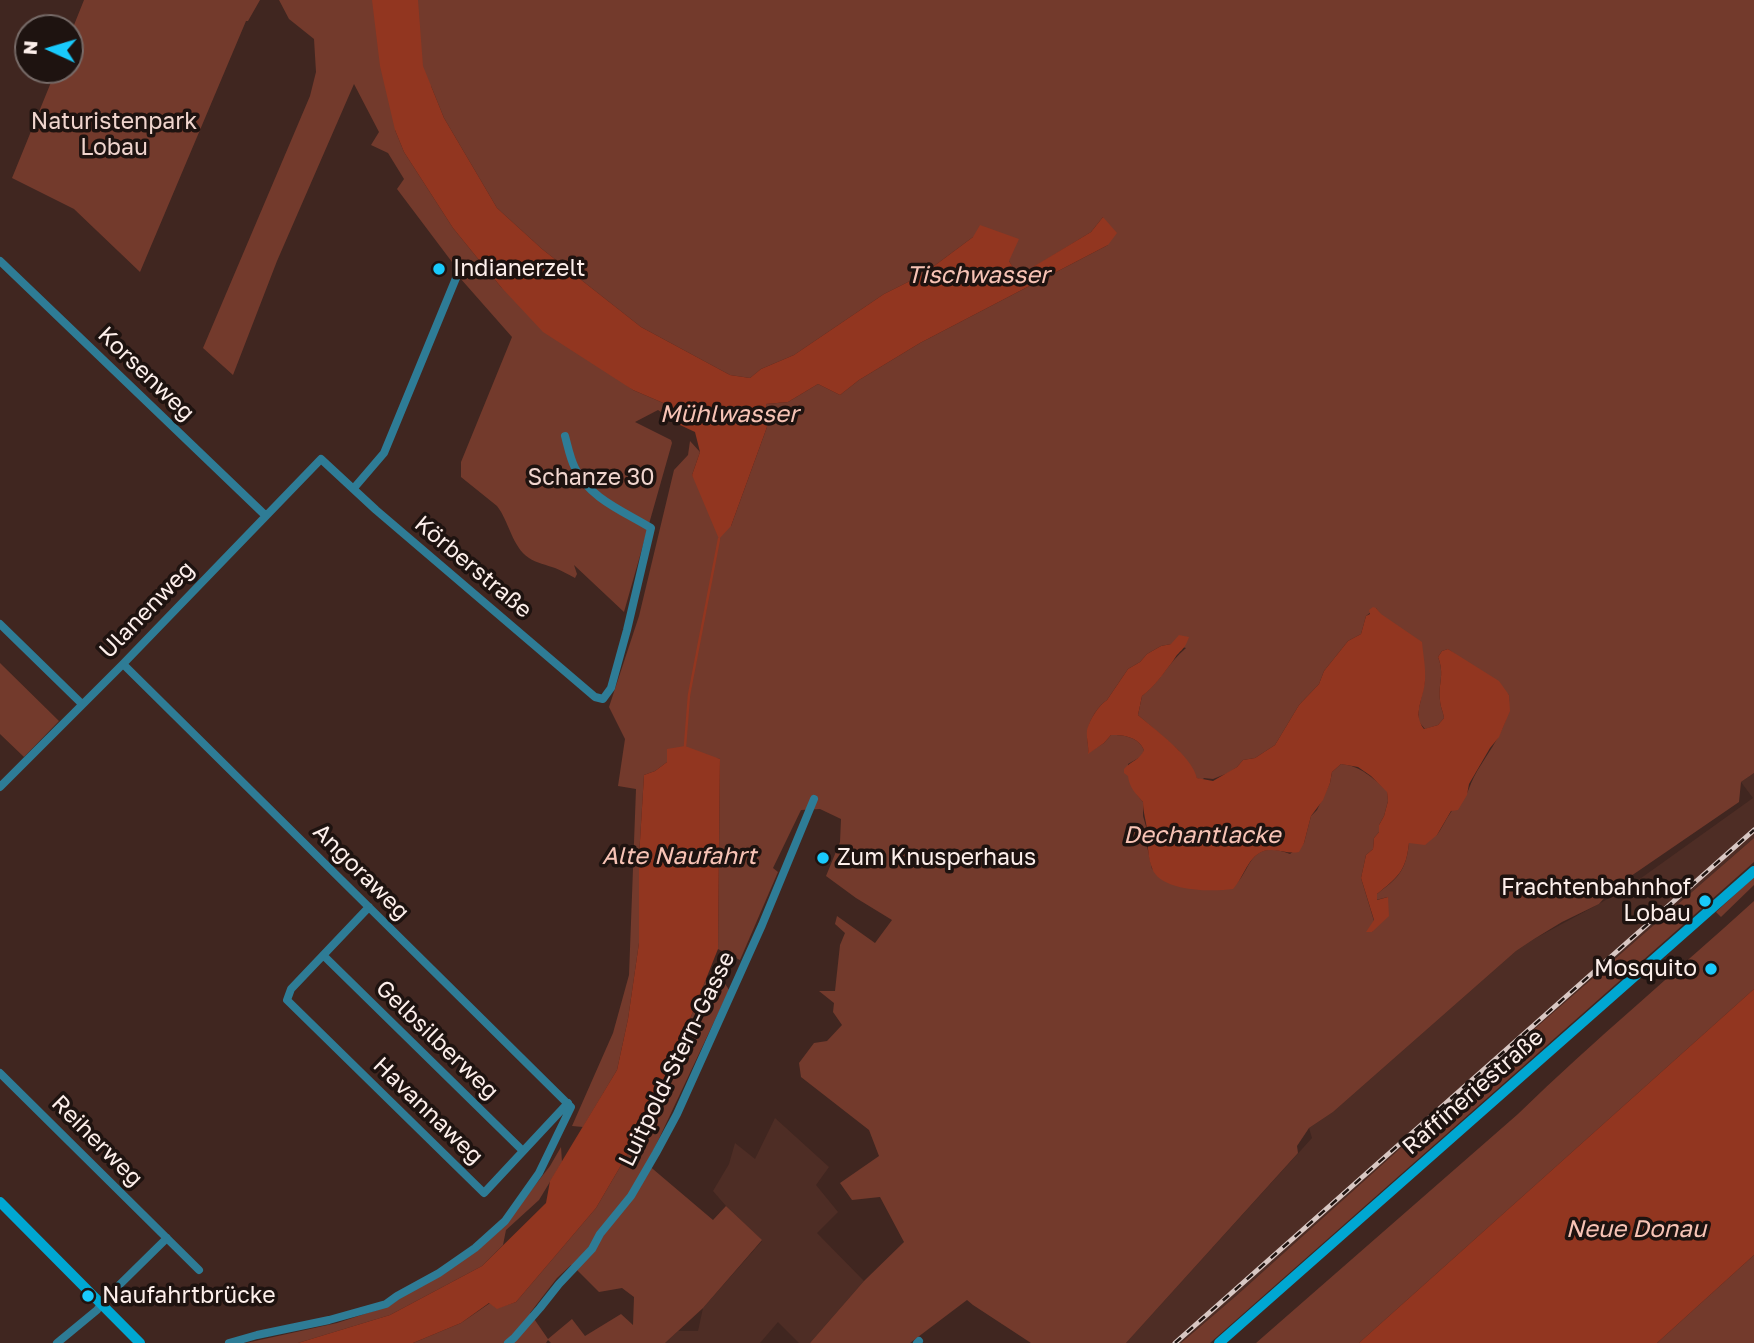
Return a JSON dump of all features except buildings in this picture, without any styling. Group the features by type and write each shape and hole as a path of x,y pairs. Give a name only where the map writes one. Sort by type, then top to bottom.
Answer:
{"street":[{"name":"Korsenweg","path":"0,261 266,516"},
{"path":"354,488 384,453 461,266"},
{"name":"Körberstraße","path":"321,459 376,510 595,697 603,699 615,677 651,528 593,493 574,467 565,436"},
{"name":"Ulanenweg","path":"0,788 321,459"},
{"path":"0,624 82,704"},
{"name":"Angoraweg","path":"123,664 570,1105"},
{"name":"Luitpold-Stern-Gasse","path":"508,1343 592,1249 600,1234 631,1196 656,1153 677,1114 762,925 814,799"},
{"name":"Raffineriestraße","path":"1219,1343 1754,871"},
{"path":"324,956 369,907"},
{"name":"Havannaweg","path":"324,956 291,989 287,1000 484,1193 570,1105"},
{"name":"Gelbsilberweg","path":"324,956 523,1151"},
{"name":"Reiherweg","path":"0,1073 199,1270"},
{"path":"229,1343 386,1304 475,1248 505,1222 539,1173 570,1105"},
{"path":"0,1202 141,1343"},
{"path":"57,1343 97,1311 167,1238"}],"shaded area":[{"name":"Frachtenbahnhof Lobau","path":"1754,773 1754,838 1501,1058 1181,1343 1126,1343 1312,1138 1309,1128 1333,1112 1516,951 1637,881 1753,798 1741,782"},
{"path":"775,1118 829,1167 816,1185 838,1212 817,1233 864,1281 810,1343 799,1343 778,1322 760,1343 665,1343 678,1331 698,1331 703,1308 762,1241 713,1191 729,1164 735,1143 755,1159"}],"green space":[{"name":"Naturistenpark Lobau","path":"84,0 260,0 246,21 140,272 74,209 12,178 50,84 84,84 84,14 78,14"},
{"name":"Schanze 30","path":"279,0 1754,0 1754,773 1741,782 1739,802 1612,889 1599,904 1562,922 1516,951 1333,1112 1309,1128 1297,1146 1298,1153 1126,1343 1031,1343 967,1300 910,1343 810,1343 864,1281 904,1242 880,1197 852,1200 840,1183 879,1156 869,1130 801,1077 799,1063 814,1043 827,1041 842,1025 833,1012 834,1003 819,991 835,991 840,945 845,933 835,924 837,916 875,943 892,920 826,876 840,842 841,819 820,809 801,810 773,868 778,872 740,960 718,949 720,759 667,749 667,762 644,775 639,857 639,943 628,1019 617,1070 583,1127 572,1126 613,1033 629,975 636,789 618,786 625,739 609,707 639,616 674,470 688,455 690,441 700,452 692,475 731,526 767,427 766,404 788,402 818,384 840,395 859,380 920,343 1108,245 1103,217 1091,232 1018,277 1009,261 973,237 922,275 884,294 794,355 761,369 750,378 730,375 641,327 542,249 497,208 444,118 431,86 395,130 404,152 453,228 501,287 633,390 668,405 680,425 658,410 635,422 671,440 672,443 624,612 574,565 577,574 575,578 529,558 515,541 497,506 461,477 461,462 512,337 460,278 455,266 397,189 404,179 388,153 371,145 379,132 354,84 277,261 233,375 203,348 310,96 316,72 314,39 289,19","holes":["1376,608 1425,681 1419,708 1419,722 1425,729 1438,725 1444,718 1440,702 1441,669 1438,657 1442,651 1448,649 1509,695 1509,706 1503,727 1463,800 1451,812 1437,835 1409,843 1406,861 1400,873 1377,894 1376,900 1388,897 1372,932 1374,921 1361,878 1366,855 1373,849 1374,838 1379,832 1388,801 1387,791 1366,773 1341,764 1332,772 1330,783 1317,810 1311,816 1304,843 1290,854 1273,850 1262,852 1254,857 1237,882 1229,888 1217,889 1152,869 1143,802 1136,794 1128,770 1128,764 1142,756 1144,750 1138,742 1126,736 1111,735 1088,753 1087,732 1095,713 1128,669 1161,646 1171,644 1186,648 1142,696 1138,715 1178,750 1197,778 1202,780 1228,773 1243,760 1255,758 1275,745 1299,705 1319,684 1324,671 1348,641 1361,634 1366,616"]},
{"path":"0,663 59,721 24,757 0,734"},
{"path":"1754,838 1754,862 1210,1343 1181,1343 1501,1058"},
{"path":"1754,877 1754,885 1721,917 1716,912"},
{"path":"1754,901 1754,989 1359,1343 1256,1343 1518,1114"},
{"path":"706,979 724,982 729,990 647,1164 713,1220 726,1206 762,1240 703,1308 665,1343 551,1343 548,1340 546,1343 413,1343 461,1323 490,1303 497,1308 516,1302 596,1208 654,1109","holes":["571,1265 599,1292 622,1288 634,1297 633,1325 621,1314 585,1336 572,1319 548,1339 530,1313 557,1278"]},
{"path":"561,1147 562,1162 539,1200 506,1230 503,1245 482,1266 390,1315 298,1343 246,1343 337,1323 389,1306 504,1225 550,1166"},
{"path":"1754,1255 1754,1343 1657,1343"}],"water":[{"name":"Mühlwasser","path":"372,0 418,0 423,66 444,118 497,208 542,249 641,327 730,375 750,378 761,369 794,355 884,294 922,275 973,237 980,225 1019,239 1009,261 1018,276 1091,232 1103,217 1117,233 1108,245 920,343 859,380 840,395 818,384 788,402 766,404 767,427 731,526 719,539 692,475 700,452 695,432 680,425 668,405 633,390 543,332 501,287 453,228 404,152 395,130 380,66"},
{"name":"Dechantlacke","path":"1373,607 1422,642 1425,681 1419,718 1424,729 1438,725 1444,718 1440,702 1441,669 1438,657 1442,651 1448,649 1499,681 1509,695 1510,711 1499,737 1469,784 1467,795 1458,810 1451,811 1437,835 1425,845 1409,843 1400,873 1377,894 1377,900 1388,897 1389,916 1372,932 1366,932 1374,920 1361,878 1366,855 1373,849 1374,838 1384,816 1388,801 1387,792 1358,767 1341,764 1332,772 1323,800 1311,816 1299,852 1271,850 1258,854 1233,889 1188,889 1165,882 1157,876 1149,858 1143,802 1124,773 1124,769 1144,750 1131,738 1111,735 1088,754 1087,730 1090,722 1128,669 1147,654 1171,644 1179,635 1189,637 1184,648 1142,696 1138,715 1180,752 1197,778 1213,781 1237,767 1243,760 1255,758 1275,745 1299,705 1319,684 1324,671 1348,641 1361,634 1366,616"},
{"name":"Alte Naufahrt","path":"685,746 720,759 718,949 654,1109 596,1208 516,1302 497,1309 489,1303 461,1323 413,1343 298,1343 390,1315 482,1266 546,1203 550,1181 617,1070 628,1019 639,943 639,857 644,775 667,762 667,749"},
{"name":"Neue Donau","path":"1754,989 1754,1255 1657,1343 1359,1343"}],"waterway":[{"name":"Mühlwasser","path":"685,746 689,695 719,539"}],"railway":[{"path":"1175,1343 1754,830"}],"place":[{"name":"Indianerzelt","path":"439,269"},
{"name":"Zum Knusperhaus","path":"823,858"},
{"name":"Frachtenbahnhof Lobau","path":"1705,901"},
{"name":"Mosquito","path":"1711,969"},
{"name":"Naufahrtbrücke","path":"88,1296"}],"water label":[{"name":"Tischwasser","path":"978,275"}]}
